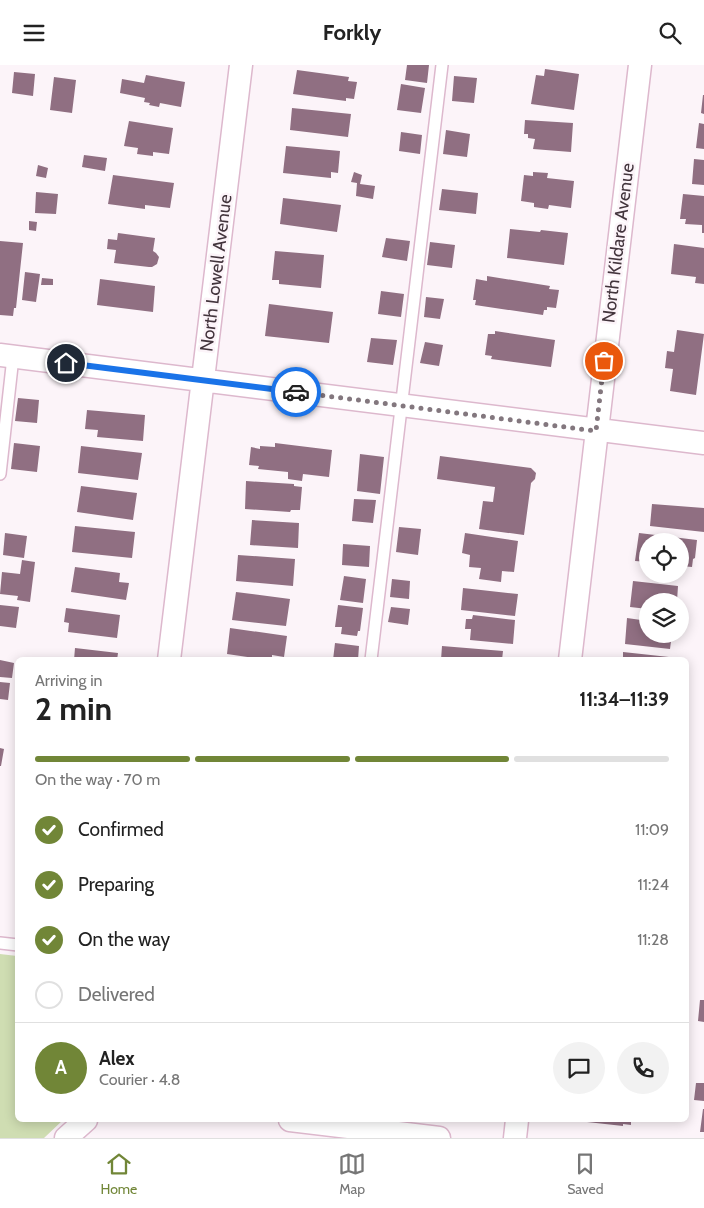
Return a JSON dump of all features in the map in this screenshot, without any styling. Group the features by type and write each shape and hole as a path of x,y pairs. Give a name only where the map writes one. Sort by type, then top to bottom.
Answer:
{"street":[{"name":"North Lowell Avenue","path":"169,657 241,65"},
{"name":"North Kildare Avenue","path":"570,657 640,65"},
{"path":"7,356 704,443"},
{"path":"66,1138 84,1122"},
{"path":"317,1122 439,1138"},
{"path":"515,1138 517,1122"}],"lane":[{"path":"371,657 442,65"},
{"path":"0,474 7,356"},
{"path":"0,943 15,945"}],"green space":[{"path":"0,954 15,956 15,1122 61,1122 44,1138 0,1138"}],"building":[{"path":"407,65 429,65 427,83 405,80"},
{"path":"545,69 579,74 574,110 531,104 536,75 544,76"},
{"path":"297,70 349,77 348,81 357,82 354,99 346,98 346,101 293,94"},
{"path":"14,72 35,74 33,96 12,93"},
{"path":"146,75 185,82 181,107 160,103 159,107 149,105 150,103 144,102 145,98 120,93 122,79 144,83"},
{"path":"454,76 477,78 474,103 452,101"},
{"path":"54,77 76,80 72,113 50,110"},
{"path":"401,84 425,88 421,113 397,110"},
{"path":"704,95 704,114 701,113"},
{"path":"292,108 351,114 348,137 290,130"},
{"path":"525,120 573,123 571,152 533,149 535,139 528,138 528,134 524,134"},
{"path":"129,121 173,128 169,154 153,152 153,156 137,154 138,148 124,146"},
{"path":"699,123 704,124 704,149 696,148"},
{"path":"446,130 470,134 467,157 443,154"},
{"path":"401,132 422,135 420,154 399,151"},
{"path":"286,146 340,151 338,173 331,172 331,178 283,173"},
{"path":"84,155 107,158 105,171 82,167"},
{"path":"694,159 704,160 704,185 692,184"},
{"path":"38,165 48,168 46,178 36,176"},
{"path":"354,172 362,175 360,184 375,186 373,199 356,196 357,183 351,182"},
{"path":"533,172 548,173 547,178 574,181 571,208 549,205 548,209 534,207 534,203 521,201 524,175 533,176"},
{"path":"113,175 174,183 170,208 145,205 145,209 108,204"},
{"path":"442,189 478,193 476,214 439,210"},
{"path":"36,192 58,194 56,214 35,213"},
{"path":"683,194 704,196 704,233 702,233 702,225 685,224 686,219 680,219"},
{"path":"283,198 341,205 337,232 280,224"},
{"path":"29,221 37,222 36,231 29,230"},
{"path":"510,229 568,233 564,265 507,258"},
{"path":"118,233 155,238 153,251 159,257 157,264 149,267 114,263 116,250 107,249 108,239 117,240"},
{"path":"386,238 410,241 407,261 382,257"},
{"path":"0,241 23,243 16,308 14,308 13,316 0,315"},
{"path":"430,242 455,245 452,268 427,265"},
{"path":"674,244 704,248 704,284 695,283 696,277 671,274"},
{"path":"275,251 324,255 321,288 279,284 279,280 272,280"},
{"path":"25,272 40,274 36,302 22,300"},
{"path":"487,276 550,286 549,289 559,290 556,308 547,307 543,315 475,305 476,300 473,300 476,279 487,281"},
{"path":"42,278 53,279 53,285 41,285"},
{"path":"100,279 155,286 153,312 97,305"},
{"path":"381,291 404,294 401,317 378,314"},
{"path":"426,297 444,299 440,319 424,317"},
{"path":"269,304 333,312 329,343 265,336"},
{"path":"677,330 704,334 696,395 670,391 673,369 665,368 667,351 674,352"},
{"path":"495,331 555,340 551,367 491,359 492,356 485,355 488,334 495,334"},
{"path":"371,338 397,340 393,365 367,362"},
{"path":"425,342 443,345 439,366 420,363"},
{"path":"18,398 39,400 37,423 15,421"},
{"path":"87,410 145,415 143,441 97,437 98,430 85,429"},
{"path":"14,443 40,446 37,472 11,469"},
{"path":"275,443 332,450 329,477 303,474 302,481 288,479 288,472 258,469 259,466 249,465 251,447 260,449 260,446 275,447"},
{"path":"81,446 142,453 138,480 78,473"},
{"path":"360,454 384,457 380,494 357,491"},
{"path":"440,456 531,468 536,473 535,479 531,483 524,535 479,529 483,501 493,502 495,487 437,479"},
{"path":"246,481 294,484 294,486 302,487 300,510 291,510 290,512 245,509"},
{"path":"81,486 137,493 133,520 77,512"},
{"path":"354,499 376,500 373,523 352,521"},
{"path":"652,504 704,508 704,532 650,526"},
{"path":"252,520 299,523 298,548 250,545"},
{"path":"75,526 135,532 132,558 72,552"},
{"path":"399,527 421,529 418,555 396,552"},
{"path":"5,533 27,536 24,558 3,555"},
{"path":"465,533 518,541 514,572 502,571 501,582 479,579 481,568 469,567 470,555 462,553"},
{"path":"639,533 639,561 635,561"},
{"path":"689,539 697,540 692,567 689,567"},
{"path":"343,544 370,546 369,567 342,565"},
{"path":"238,555 295,559 293,586 236,581"},
{"path":"22,560 35,562 30,602 17,600 18,596 0,594 2,572 20,574"},
{"path":"75,567 120,573 119,582 129,583 126,600 71,592"},
{"path":"344,576 366,579 363,603 340,600"},
{"path":"392,579 410,581 409,599 390,597"},
{"path":"633,581 678,586 678,593 639,593 639,608 630,607"},
{"path":"463,588 518,594 515,616 461,610"},
{"path":"236,592 290,599 286,626 232,620"},
{"path":"0,605 19,607 16,628 0,626"},
{"path":"338,605 363,608 360,631 358,631 357,636 341,634 342,627 335,627"},
{"path":"391,607 410,609 408,625 388,622"},
{"path":"66,608 120,615 117,638 68,632 69,623 64,622"},
{"path":"473,615 515,620 513,644 470,640 471,629 465,629 466,619 472,619"},
{"path":"627,618 639,620 639,643 671,643 670,649 625,644"},
{"path":"230,628 287,636 284,657 272,655 272,657 247,657 227,654"},
{"path":"335,643 359,646 358,657 333,657"},
{"path":"442,646 503,651 502,657 441,657"},
{"path":"75,648 118,653 117,657 74,657"},
{"path":"623,652 669,657 623,657"},
{"path":"0,660 14,663 12,678 0,677"},
{"path":"0,682 10,683 8,700 0,699"},
{"path":"0,748 4,749 1,766 0,766"},
{"path":"700,1000 704,1000 704,1022 698,1021"},
{"path":"696,1083 704,1083 704,1101 694,1100"},
{"path":"703,1109 704,1132 700,1132"},
{"path":"587,1122 631,1122 631,1125 623,1124 623,1126"}],"way so far":[{"path":"296,392 596,431 604,361"}],"route":[{"path":"66,363 296,392"}]}
